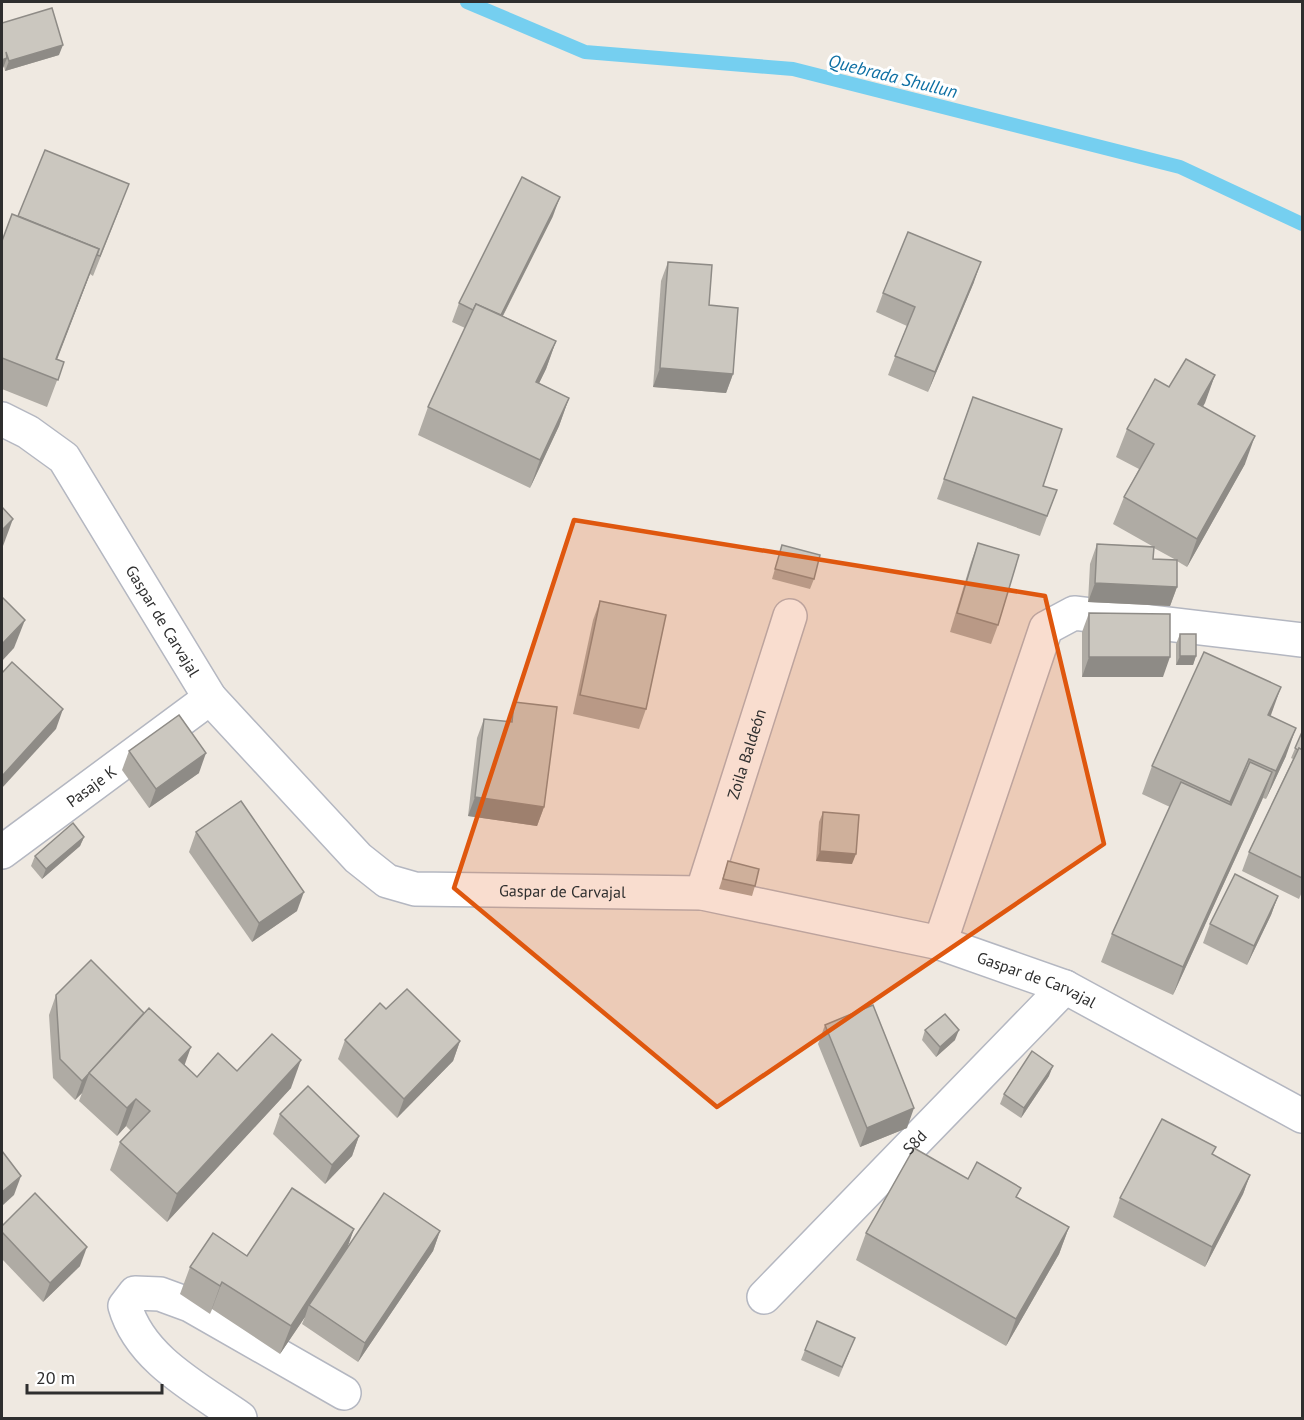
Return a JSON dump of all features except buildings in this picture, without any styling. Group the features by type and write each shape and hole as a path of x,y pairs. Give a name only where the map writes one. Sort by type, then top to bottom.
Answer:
{"street":[{"name":"Gaspar de Carvajal","path":"2,419 28,432 64,458 210,698 358,858 387,881 415,889 702,893 940,943 1065,987 1302,1116"},
{"path":"940,943 1046,628 1074,613 1302,640"},
{"name":"Zoila Baldeón","path":"702,893 790,616"},
{"name":"Pasaje K","path":"2,852 210,698"},
{"name":"S8d","path":"764,1297 1065,987"},
{"path":"240,1419 170,1368 143,1343 131,1326 125,1306 135,1293 160,1294 190,1305 344,1393"}],"highlighted area":[{"path":"574,520 1045,596 1104,844 717,1107 454,888"}],"waterway":[{"name":"Quebrada Shullun","path":"467,2 585,52 793,69 1180,167 1302,224"}]}
